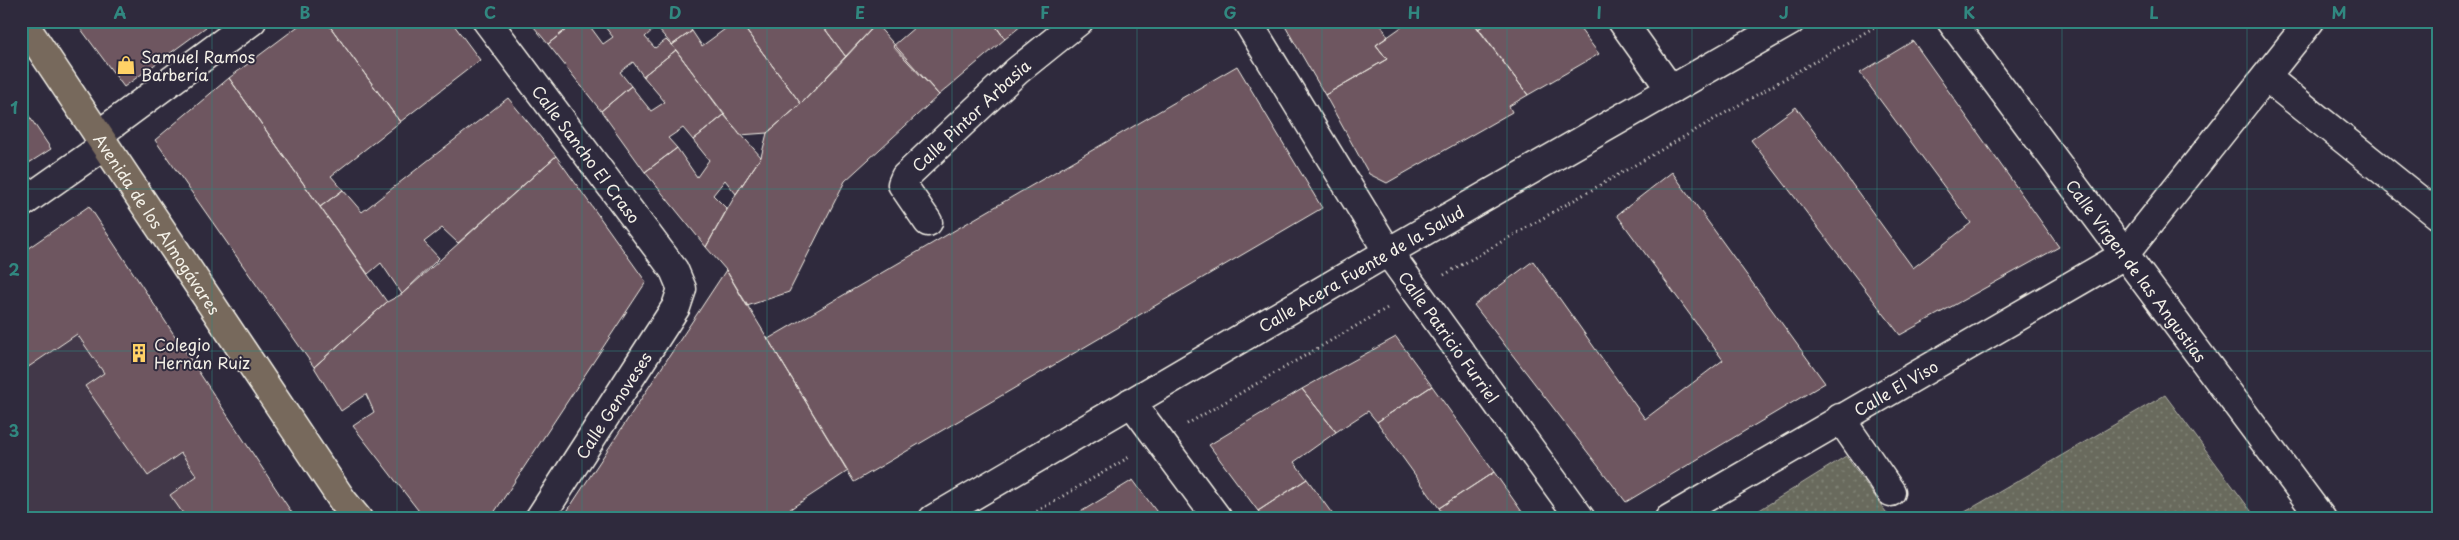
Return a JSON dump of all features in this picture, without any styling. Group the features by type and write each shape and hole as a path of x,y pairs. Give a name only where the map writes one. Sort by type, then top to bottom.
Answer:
{"main road":[{"name":"Avenida de los Almogávares","path":"22,21 350,513"}],"street":[{"path":"21,204 252,21"},
{"name":"Calle Sancho El Craso","path":"487,21 674,270 682,289"},
{"name":"Calle Pintor Arbasia","path":"928,222 902,184 905,177 1017,72 1079,21"},
{"path":"1622,21 1671,90"},
{"name":"Calle Acera Fuente de la Salud","path":"933,519 1388,252 1791,21"},
{"name":"Calle Virgen de las Angustias","path":"1951,21 2322,519"},
{"path":"2124,255 2310,21"},
{"name":"Calle Patricio Furriel","path":"1252,29 1388,252 1581,519"},
{"path":"2266,77 2438,215"},
{"name":"Calle El Viso","path":"1669,519 1840,418 2124,255"},
{"name":"Calle Genoveses","path":"539,519 676,307 682,289"},
{"path":"1131,402 1218,519"},
{"path":"1840,418 1891,492"}],"path":[{"path":"1024,519 1885,21"}],"shaded area":[{"name":"Colegio Hernán Ruiz","path":"89,206 296,519 21,519 21,253"}],"green space":[{"path":"2165,395 2257,519 1953,519"},
{"path":"1846,456 1891,519 1745,519"}],"building":[{"path":"75,21 202,21 206,27 124,87"},
{"path":"305,21 326,21 400,122 331,176 343,190 320,207 229,78"},
{"path":"326,21 451,21 480,60 400,122"},
{"path":"529,21 577,21 548,44"},
{"path":"577,21 586,21 603,44 613,37 600,21 632,21 633,23 651,21 656,27 645,37 655,48 666,40 676,50 643,76 633,62 620,72 631,86 601,111 548,44"},
{"path":"651,21 685,21 692,31 672,45"},
{"path":"736,21 739,21 801,104 767,133 740,135 672,45 692,31 702,46"},
{"path":"739,21 819,21 846,57 801,104"},
{"path":"819,21 879,21 846,57"},
{"path":"922,21 992,21 1005,39 939,95 893,46"},
{"path":"992,21 1027,21 1005,39"},
{"path":"1282,21 1379,21 1388,37 1376,45 1387,59 1325,95"},
{"path":"1410,21 1473,21 1528,95 1509,106 1512,112 1387,183 1369,174 1325,95 1387,59 1376,45"},
{"path":"1473,21 1490,21 1478,29"},
{"path":"1490,21 1574,21 1599,54 1528,95 1478,29"},
{"path":"876,24 939,95 845,181 789,292 747,306 726,270 706,247 736,194 761,157 767,133 801,104"},
{"path":"1913,41 2059,247 1900,335 1751,140 1796,107 1913,268 1971,223 1860,73"},
{"path":"676,50 724,115 693,140 683,128 668,138 677,148 645,172 601,111 631,86 651,111 665,102 643,76"},
{"path":"1237,66 1322,208 854,482 768,339"},
{"path":"229,78 387,302 314,367 155,140"},
{"path":"508,98 556,156 458,243 442,228 424,242 439,258 402,294 381,263 368,274 320,207 343,190 362,212"},
{"path":"21,104 51,149 21,168"},
{"path":"724,115 761,157 736,194 725,180 713,195 727,209 706,247 645,172 677,148 697,177 709,160 693,140"},
{"path":"556,156 646,282 490,519 425,519 353,426 374,412 366,394 341,411 314,367 387,302 402,294"},
{"path":"1672,172 1825,383 1626,502 1474,305 1533,261 1645,419 1723,360 1617,215"},
{"name":"Colegio Hernán Ruiz","path":"89,206 296,519 187,519 170,495 197,476 181,453 148,476 85,386 104,373 77,334 21,372 21,253"},
{"path":"726,270 848,471 775,519 562,519"},
{"path":"1396,337 1432,386 1377,422 1368,411 1336,432 1302,389"},
{"path":"1432,386 1494,472 1439,508 1377,422"},
{"path":"1302,389 1336,432 1294,462 1307,479 1258,511 1209,445"},
{"path":"1494,472 1527,519 1446,519 1439,508"},
{"path":"1307,479 1336,519 1264,519 1258,511"},
{"path":"1133,480 1162,519 1069,519"}],"place":[{"name":"Samuel Ramos Barbería","path":"126,65"},
{"name":"Colegio Hernán Ruiz","path":"139,353"}]}
